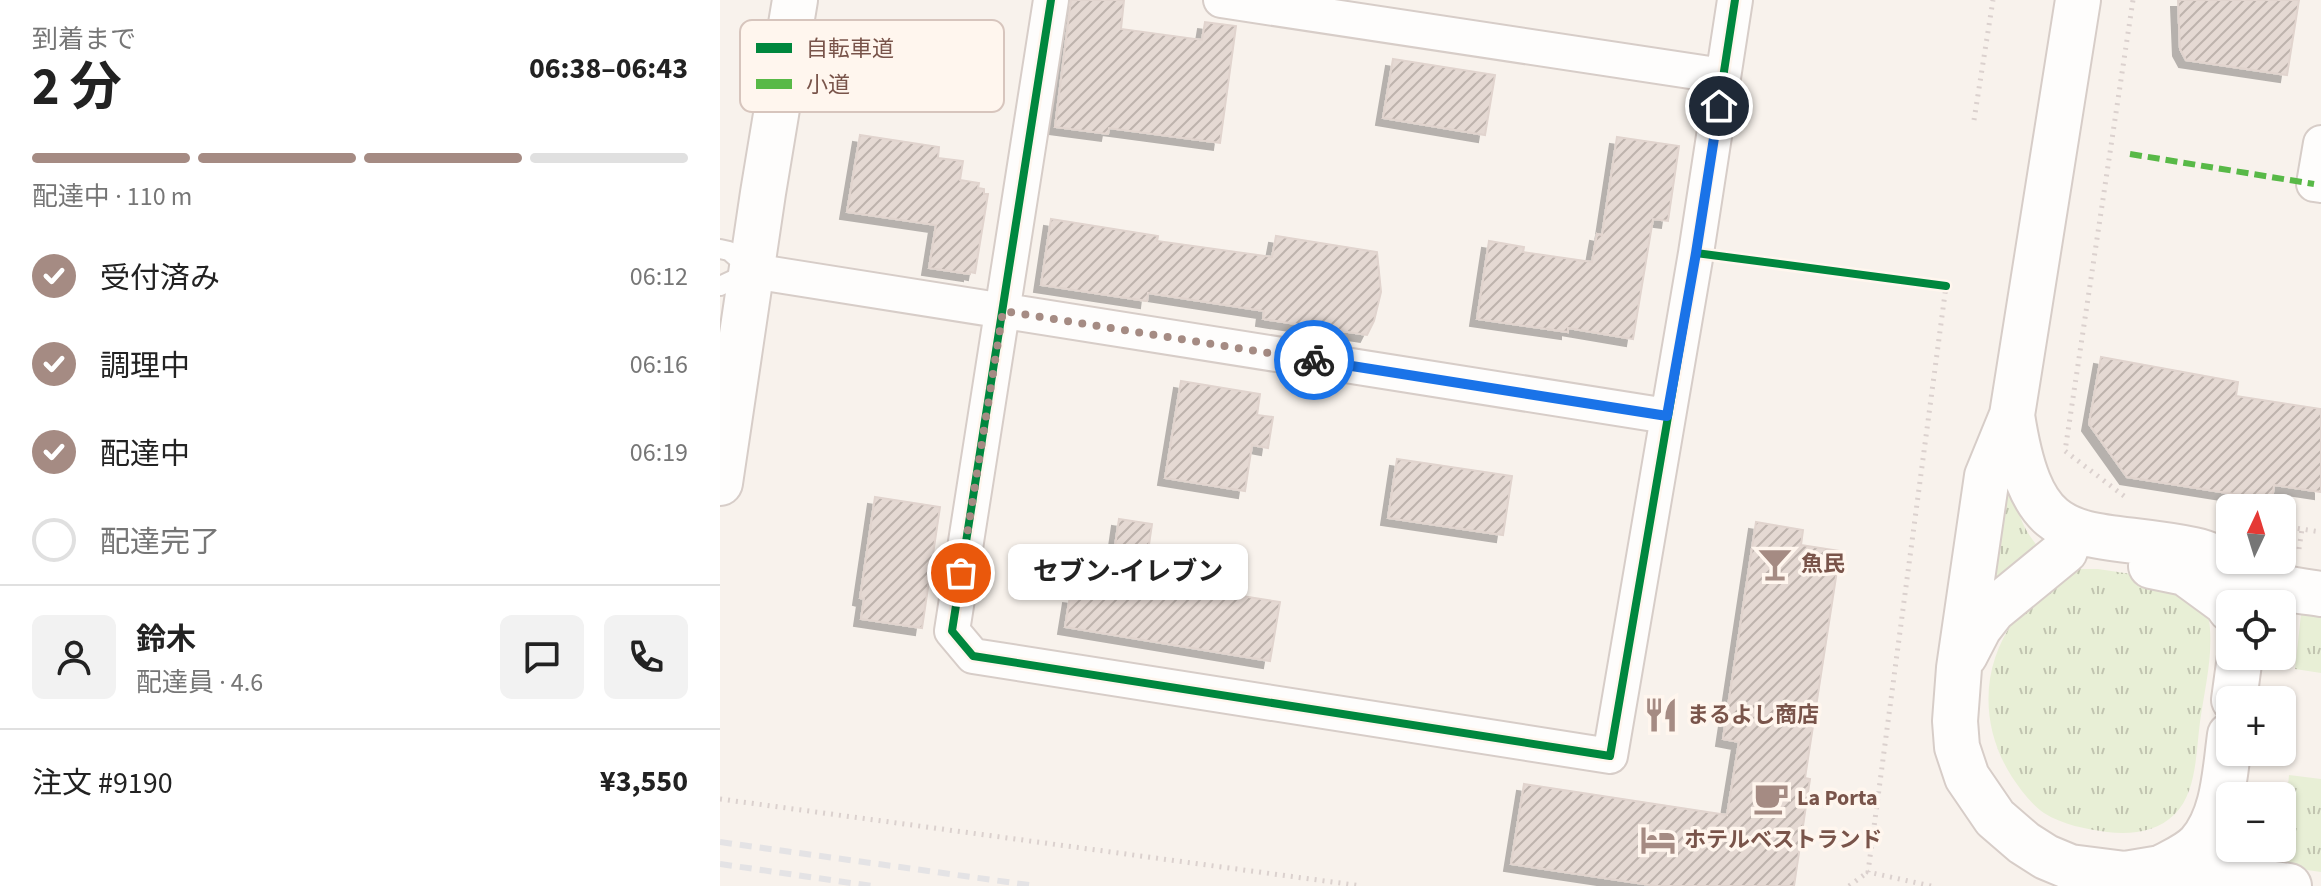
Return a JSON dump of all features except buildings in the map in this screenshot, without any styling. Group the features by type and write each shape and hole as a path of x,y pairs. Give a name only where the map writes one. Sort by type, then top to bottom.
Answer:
{"street":[{"path":"790,20 795,0"},
{"path":"1051,0 952,631 973,656 1610,756 1696,253 1735,0"},
{"path":"1221,0 1723,76"},
{"path":"2078,0 2012,415 1987,476 1959,668 1955,721 1957,747 1967,777 1995,818 2024,843 2070,867 2125,874 2161,868 2289,886"},
{"path":"720,483 731,269 768,112"},
{"path":"2321,143 2314,184 2321,185"},
{"path":"731,269 1667,416"},
{"path":"2012,415 2017,451 2031,492 2043,508 2070,530 2090,536 2195,550 2216,557 2273,586 2321,594"},
{"path":"2031,492 2030,515 2036,528 2047,540 2065,551 2185,573 2216,596"},
{"path":"1959,668 1979,628 1993,610 2065,551"},
{"path":"2161,868 2199,844 2208,830 2219,805 2225,766"}],"path":[{"path":"1974,120 1993,0"},
{"path":"2129,501 2065,451 2133,0"},
{"path":"1849,886 1868,872 1946,286"},
{"path":"2296,528 2321,532"},
{"path":"720,799 1362,886"},
{"path":"1868,872 1931,886"}],"green space":[{"path":"1998,473 2015,473 2019,514 2041,550 2005,586 1987,581"},
{"path":"2077,569 2158,578 2208,614 2210,654 2192,783 2175,814 2160,825 2143,831 2116,833 2091,829 2044,813 2030,801 2012,777 1994,738 1988,697 1990,676 2004,637 2028,605"},
{"path":"2302,606 2321,608 2321,673 2296,669"},
{"path":"2289,775 2321,779 2321,872 2273,865 2274,862 2296,862 2296,782 2288,782"}],"railway":[{"path":"720,842 1036,886"},
{"path":"720,864 872,886"}],"marked path":[{"path":"2130,154 2314,184"}],"cycle path":[{"path":"1051,0 952,631 973,656 1610,756 1696,253 1735,0"},
{"path":"1696,253 1946,286"}],"way so far":[{"path":"961,573 1003,311 1314,360"}],"place":[{"name":"魚民","path":"1775,564"},
{"name":"セブン-イレブン","path":"961,573"},
{"name":"まるよし商店","path":"1661,715"},
{"name":"La Porta","path":"1771,798"},
{"name":"ホテルベストランド","path":"1658,840"}],"route":[{"path":"1314,360 1667,416 1719,106"}]}
